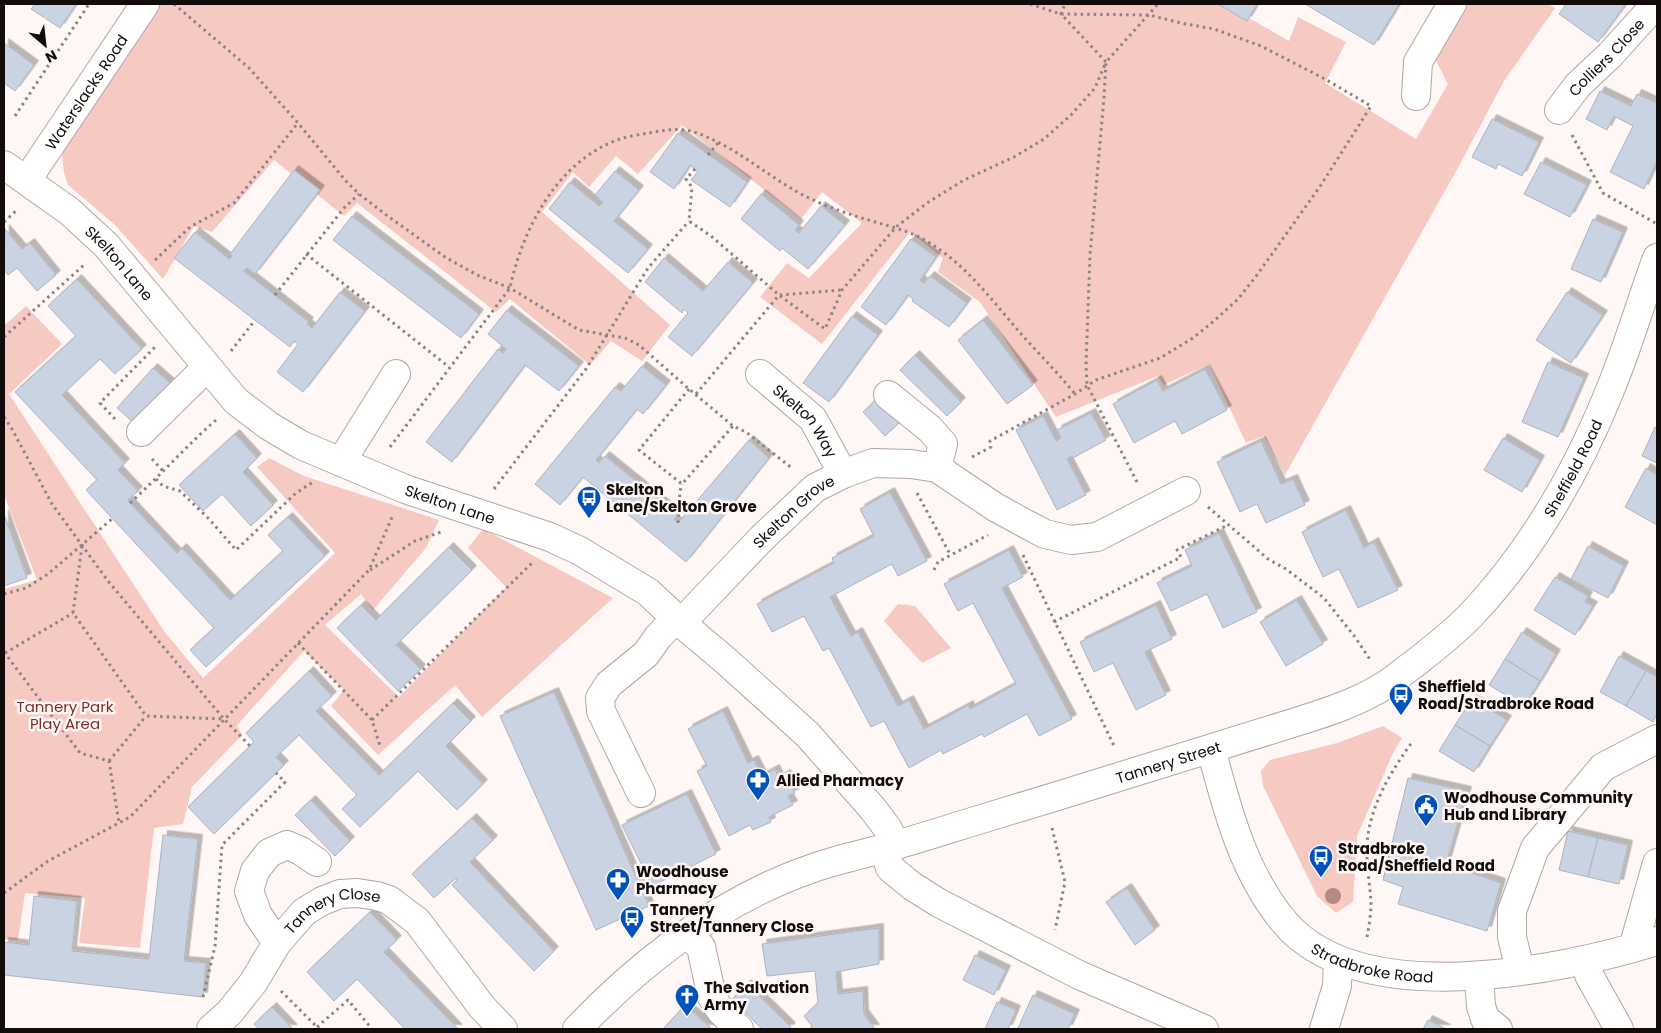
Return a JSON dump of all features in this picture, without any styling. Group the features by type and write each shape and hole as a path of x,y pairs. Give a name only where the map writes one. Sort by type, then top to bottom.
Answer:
{"street":[{"name":"Waterslacks Road","path":"27,180 145,4"},
{"path":"1416,96 1418,62 1452,4"},
{"name":"Colliers Close","path":"1558,110 1578,85 1610,55 1656,4"},
{"name":"Skelton Lane","path":"4,165 69,211 106,245 144,289 218,361 236,401 269,426 301,445 405,489 550,537 580,551 648,592 808,735 874,809 888,829 890,846"},
{"name":"Sheffield Road","path":"1436,646 1470,616 1499,584 1532,540 1560,494 1585,446 1610,390 1657,258"},
{"path":"141,432 218,361"},
{"path":"341,462 396,374"},
{"name":"Skelton Way","path":"760,374 813,419 843,474"},
{"path":"888,395 930,429 944,444 937,468"},
{"name":"Skelton Grove","path":"642,793 601,711 600,698 609,684 646,654 658,637 679,620 815,488 873,462 911,464 937,468 995,507 1026,524 1045,534 1071,540 1097,537 1196,499"},
{"name":"Tannery Street","path":"577,1029 637,973 710,918 789,877 816,867 1211,749 1345,706 1387,684 1436,646"},
{"path":"1520,970 1512,937 1512,911 1535,848 1603,767 1657,739"},
{"name":"Stradbroke Road","path":"1211,749 1236,836 1259,886 1282,920 1307,944 1338,961 1377,972 1414,977 1479,976 1586,960 1645,945"},
{"path":"277,943 258,915 249,891 255,871 269,853 286,846 301,851 317,862"},
{"path":"890,846 890,868 912,886 939,903 1079,975 1204,1029"},
{"path":"1645,945 1657,863"},
{"name":"Tannery Close","path":"211,1029 229,1013 253,983 277,943 304,912 322,901 340,894 358,893 389,900 417,921 482,1007 503,1029"},
{"path":"688,934 701,947 712,997 720,1010 739,1029"},
{"path":"1586,960 1589,975 1619,1029"},
{"path":"1324,1029 1337,986 1338,961"},
{"path":"1479,976 1481,1006 1485,1018 1498,1029"}],"path":[{"path":"16,116 89,4"},
{"path":"174,4 249,68 359,194 418,240 477,275 510,288 579,330 625,338 639,345 733,426 746,432 795,470"},
{"path":"970,458 991,447 990,441 1075,394 1096,380 1160,358 1193,338 1238,299 1321,185 1371,106 1325,79 1261,46 1214,29 1149,15 1061,14 1030,4"},
{"path":"1061,14 1065,4"},
{"path":"689,221 711,236 779,295 825,329 842,290 896,227 926,203 964,180 1014,157 1044,139 1071,115 1094,88 1106,62 1158,4"},
{"path":"1061,14 1106,62 1090,256 1087,385 1137,482"},
{"path":"1558,110 1604,193 1657,224"},
{"path":"150,266 190,227 234,203 298,123"},
{"path":"390,447 510,288 518,257 540,208 552,192 576,165 619,139 668,130 683,129 698,133 742,155 801,194 829,207 870,221 896,227 928,242 957,264 1056,370 1075,394"},
{"path":"708,154 718,143"},
{"path":"489,495 586,369 648,268 689,221 692,187 686,179 695,169"},
{"path":"275,295 344,208 359,194"},
{"path":"4,337 106,245"},
{"path":"306,254 449,367"},
{"path":"696,394 779,295 842,290"},
{"path":"218,361 255,320"},
{"path":"682,484 639,450 688,389"},
{"path":"130,503 156,479 188,444 236,401"},
{"path":"4,417 12,428 52,504 108,581 224,719 250,746"},
{"path":"678,523 682,484 733,426"},
{"path":"156,479 164,486 180,491 209,519 236,550 296,493 341,462"},
{"path":"369,570 405,489"},
{"path":"916,492 951,556"},
{"path":"1196,499 1268,559 1286,569 1324,598 1387,684"},
{"path":"4,594 26,588 40,579 82,546 113,518"},
{"path":"1054,622 1181,557 1177,550 1228,525"},
{"path":"4,893 48,861 130,817 369,570 416,541 446,530"},
{"path":"934,570 938,562 991,533"},
{"path":"372,720 533,563 550,537"},
{"path":"82,546 73,613 146,716"},
{"path":"1022,554 1116,751 1124,775"},
{"path":"73,613 4,652 80,753 109,761"},
{"path":"298,643 372,720 380,746"},
{"path":"146,716 224,719"},
{"path":"119,823 109,761 146,716"},
{"path":"1367,937 1371,904 1367,844 1372,813 1395,766 1413,741"},
{"path":"1052,828 1065,882 1054,934"},
{"path":"279,990 318,1028 348,1000 372,1029"}],"green space":[{"path":"161,4 1225,4 1289,41 1298,17 1346,42 1325,83 1416,139 1448,84 1435,59 1468,4 1548,4 1555,8 1504,81 1459,166 1285,475 1264,436 1246,443 1209,364 1164,385 1158,376 1056,417 980,302 938,272 943,258 910,232 822,344 760,297 787,263 809,278 862,223 822,192 801,219 682,125 638,174 616,156 589,187 573,172 542,212 670,325 642,361 611,341 590,365 510,299 496,312 357,203 344,216 274,160 212,232 194,226 163,279 115,225 68,185 62,156 64,146 132,43"},
{"name":"Tannery Park Play Area","path":"26,306 62,344 9,394 164,631 203,678 335,553 257,467 269,458 304,476 439,520 426,548 373,610 361,594 325,625 399,697 506,587 468,548 483,529 613,598 482,717 455,685 378,755 331,706 344,690 304,651 237,725 242,735 192,787 183,824 154,828 140,948 79,943 85,898 25,893 18,940 4,939 4,589 37,580 4,495 4,322 6,324"},
{"path":"898,604 915,606 951,648 922,663 884,621"},
{"path":"1383,726 1402,738 1393,753 1357,836 1353,902 1336,913 1317,896 1263,786 1261,771 1270,760 1337,743"}],"building":[{"path":"35,4 76,4 60,28 31,9"},
{"path":"1218,4 1257,4 1247,21"},
{"path":"1305,4 1399,4 1374,45"},
{"path":"1566,4 1626,4 1598,42 1559,14"},
{"path":"4,43 34,65 15,91 4,83"},
{"path":"1600,91 1631,106 1637,94 1657,103 1657,161 1644,189 1610,172 1633,126 1614,116 1607,130 1586,119"},
{"path":"1492,119 1539,142 1522,176 1498,164 1496,169 1472,157"},
{"path":"678,133 747,182 730,207 691,180 698,171 690,165 674,189 650,172"},
{"path":"1541,162 1587,185 1570,217 1524,194"},
{"path":"294,170 320,190 255,274 247,268 244,271 309,322 307,324 312,328 340,292 365,311 303,392 277,372 298,344 294,341 290,347 174,258 195,232 229,259 232,256 230,254"},
{"path":"615,171 639,190 614,221 648,249 628,273 549,209 570,182 599,206 603,202 595,195"},
{"path":"761,194 799,225 795,230 799,233 821,206 845,225 808,269 782,248 780,251 741,219"},
{"path":"352,216 479,314 461,338 333,240"},
{"path":"1593,219 1623,232 1601,282 1571,269"},
{"path":"5,229 22,249 30,243 56,275 37,291 17,268 8,275 4,270"},
{"path":"911,239 936,257 920,280 924,283 930,276 967,303 949,327 912,301 913,299 908,295 886,325 861,307"},
{"path":"664,258 703,291 728,262 753,283 692,356 668,337 688,313 684,309 682,313 645,282"},
{"path":"77,279 142,349 115,374 100,359 62,395 125,463 118,470 138,491 128,500 130,503 177,553 182,548 230,600 283,551 268,535 288,517 325,556 206,667 190,650 214,628 86,490 97,480 15,392 76,336 48,306"},
{"path":"1567,292 1603,315 1571,363 1536,340"},
{"path":"507,310 579,366 559,391 525,365 452,462 426,442 498,349 503,353 506,349 488,334"},
{"path":"852,316 878,335 829,402 803,383"},
{"path":"983,320 1033,385 1007,404 958,340"},
{"path":"915,355 961,402 947,416 900,370"},
{"path":"1548,362 1584,378 1558,437 1522,422"},
{"path":"642,366 666,385 643,414 637,409 596,460 599,463 605,456 678,515 674,519 678,523 749,440 769,458 686,562 583,477 560,505 535,484 615,387 621,391"},
{"path":"153,368 170,383 134,423 117,408"},
{"path":"1205,369 1227,410 1182,434 1175,421 1134,443 1113,404 1157,380 1163,391"},
{"path":"878,398 901,421 885,436 863,412"},
{"path":"1091,413 1106,440 1073,458 1072,456 1067,459 1086,495 1057,510 1016,430 1043,416 1056,441 1061,438 1057,430"},
{"path":"1655,427 1657,429 1657,463 1642,456"},
{"path":"235,434 257,458 243,472 273,505 251,526 222,494 203,511 179,485"},
{"path":"1503,438 1540,460 1522,492 1484,470"},
{"path":"1261,441 1281,484 1293,479 1305,505 1266,523 1257,504 1240,512 1217,462"},
{"path":"1646,468 1657,475 1657,525 1625,507"},
{"path":"890,492 927,561 898,576 892,564 830,597 851,636 858,632 898,706 909,700 924,729 969,705 970,709 1016,684 973,603 958,611 944,584 1009,550 1023,577 1002,588 1072,719 1039,736 1027,714 984,737 982,734 943,754 941,750 909,768 884,721 871,727 829,648 823,651 804,616 772,632 757,604 834,563 832,558 874,536 860,509"},
{"path":"1346,510 1364,548 1374,542 1398,590 1358,608 1339,569 1323,577 1302,532"},
{"path":"4,514 27,578 4,586"},
{"path":"1219,533 1257,612 1223,628 1207,594 1171,611 1157,583 1192,566 1185,550"},
{"path":"1588,546 1624,566 1608,598 1571,579"},
{"path":"449,547 472,570 396,645 421,669 398,691 337,628 361,605 376,620"},
{"path":"1555,577 1588,596 1585,602 1593,606 1575,635 1534,610"},
{"path":"1297,600 1323,644 1286,666 1260,622"},
{"path":"1156,605 1172,639 1145,652 1166,695 1136,710 1113,663 1094,672 1080,642"},
{"path":"1522,632 1556,654 1540,681 1505,659"},
{"path":"1619,656 1646,671 1626,706 1600,692"},
{"path":"1505,659 1540,681 1524,706 1489,685"},
{"path":"309,671 332,696 316,711 379,775 453,703 471,721 446,746 483,784 457,810 418,771 360,827 342,809 357,795 299,735 276,757 284,765 214,834 188,807 254,742 246,733"},
{"path":"1646,671 1657,677 1657,714 1653,722 1626,706"},
{"path":"554,692 649,906 596,930 500,716"},
{"path":"1472,699 1507,720 1490,746 1455,725"},
{"path":"723,711 748,763 754,760 762,776 775,769 779,778 786,774 795,793 788,796 793,805 769,817 771,822 753,830 750,825 729,836 697,771 707,766 688,729"},
{"path":"1455,725 1490,746 1474,772 1439,751"},
{"name":"Woodhouse Community Hub and Library","path":"1408,778 1467,791 1446,864 1501,883 1487,931 1398,904 1403,887 1383,880"},
{"path":"687,794 716,854 652,886 622,825"},
{"path":"311,800 350,841 335,856 295,815"},
{"path":"472,818 493,840 470,862 554,951 534,971 452,885 457,880 456,878 434,898 412,874"},
{"path":"1568,831 1598,838 1588,877 1559,870"},
{"path":"163,835 198,839 184,961 206,963 203,997 4,975 4,942 29,945 34,896 77,901 72,951 149,959"},
{"path":"1598,838 1628,845 1619,884 1588,877"},
{"path":"1127,888 1155,930 1135,945 1106,902"},
{"path":"370,912 397,940 384,952 458,1029 403,1029 357,979 334,1001 307,972"},
{"path":"879,928 879,964 836,972 838,994 863,991 864,1014 875,1029 809,1029 812,1026 804,1016 818,1003 815,971 767,976 762,944"},
{"path":"975,955 1006,970 994,995 963,980"},
{"path":"747,984 791,1027 789,1029 762,1029 732,999"},
{"path":"1033,995 1075,1014 1068,1029 1018,1028"},
{"path":"997,1002 1016,1010 1008,1029 985,1029"},
{"name":"The Salvation Army","path":"685,1005 712,1029 663,1029"},
{"path":"272,1007 293,1029 259,1029 254,1024"},
{"path":"1428,1020 1446,1029 1423,1029"}],"place":[{"name":"Skelton Lane/Skelton Grove","path":"589,519"},
{"name":"Sheffield Road/Stradbroke Road","path":"1401,716"},
{"name":"Allied Pharmacy","path":"758,801"},
{"name":"Woodhouse Community Hub and Library","path":"1426,827"},
{"name":"Stradbroke Road/Sheffield Road","path":"1321,878"},
{"name":"Woodhouse Pharmacy","path":"618,901"},
{"name":"Tannery Street/Tannery Close","path":"632,939"},
{"name":"The Salvation Army","path":"687,1017"}]}
